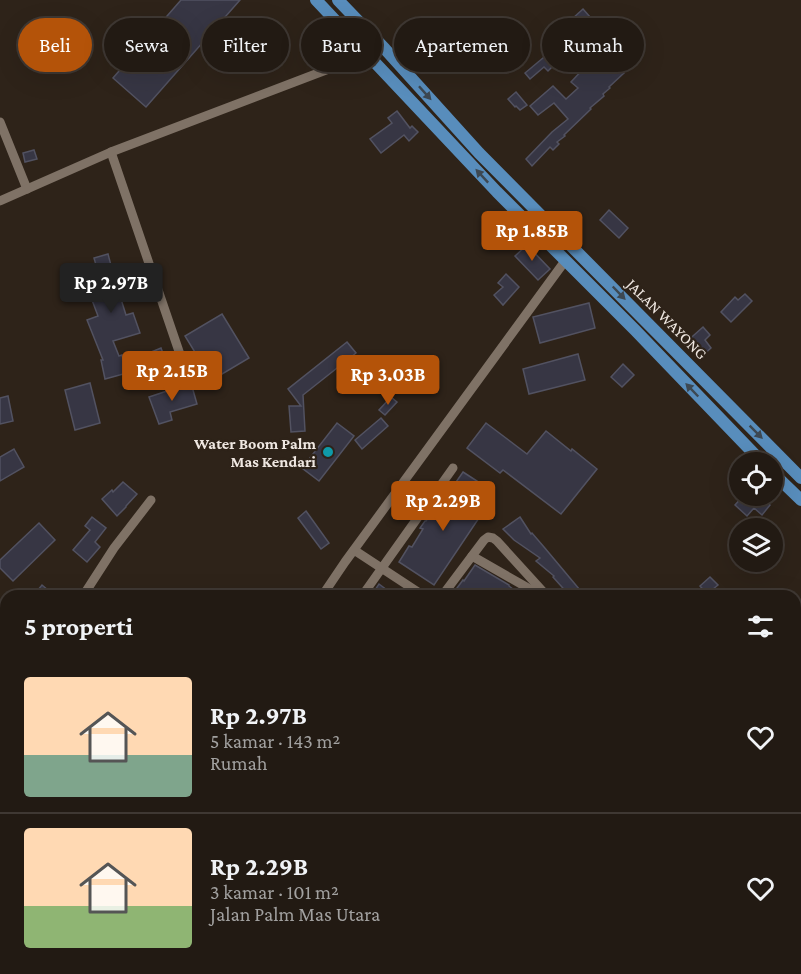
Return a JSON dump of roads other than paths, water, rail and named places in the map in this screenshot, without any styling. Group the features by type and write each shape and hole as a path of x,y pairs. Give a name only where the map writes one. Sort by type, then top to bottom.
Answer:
{"main road":[{"name":"JALAN WAYONG","path":"316,0 333,18"},
{"name":"JALAN WAYONG","path":"338,0 479,153 801,478"},
{"name":"JALAN WAYONG","path":"382,71 497,192 752,452"},
{"path":"783,483 801,500"}],"street":[{"path":"0,201 111,152 321,72"},
{"path":"0,122 27,189"},
{"path":"111,152 185,369"},
{"path":"326,590 565,261"},
{"path":"366,590 453,468"},
{"path":"87,590 114,548 151,500"},
{"path":"446,590 488,537 494,538 542,590"},
{"path":"352,553 414,590"},
{"path":"472,556 532,590"},
{"path":"380,570 406,590"},
{"path":"0,894 0,908"}],"place":[{"name":"Water Boom Palm Mas Kendari","path":"328,452"}]}
